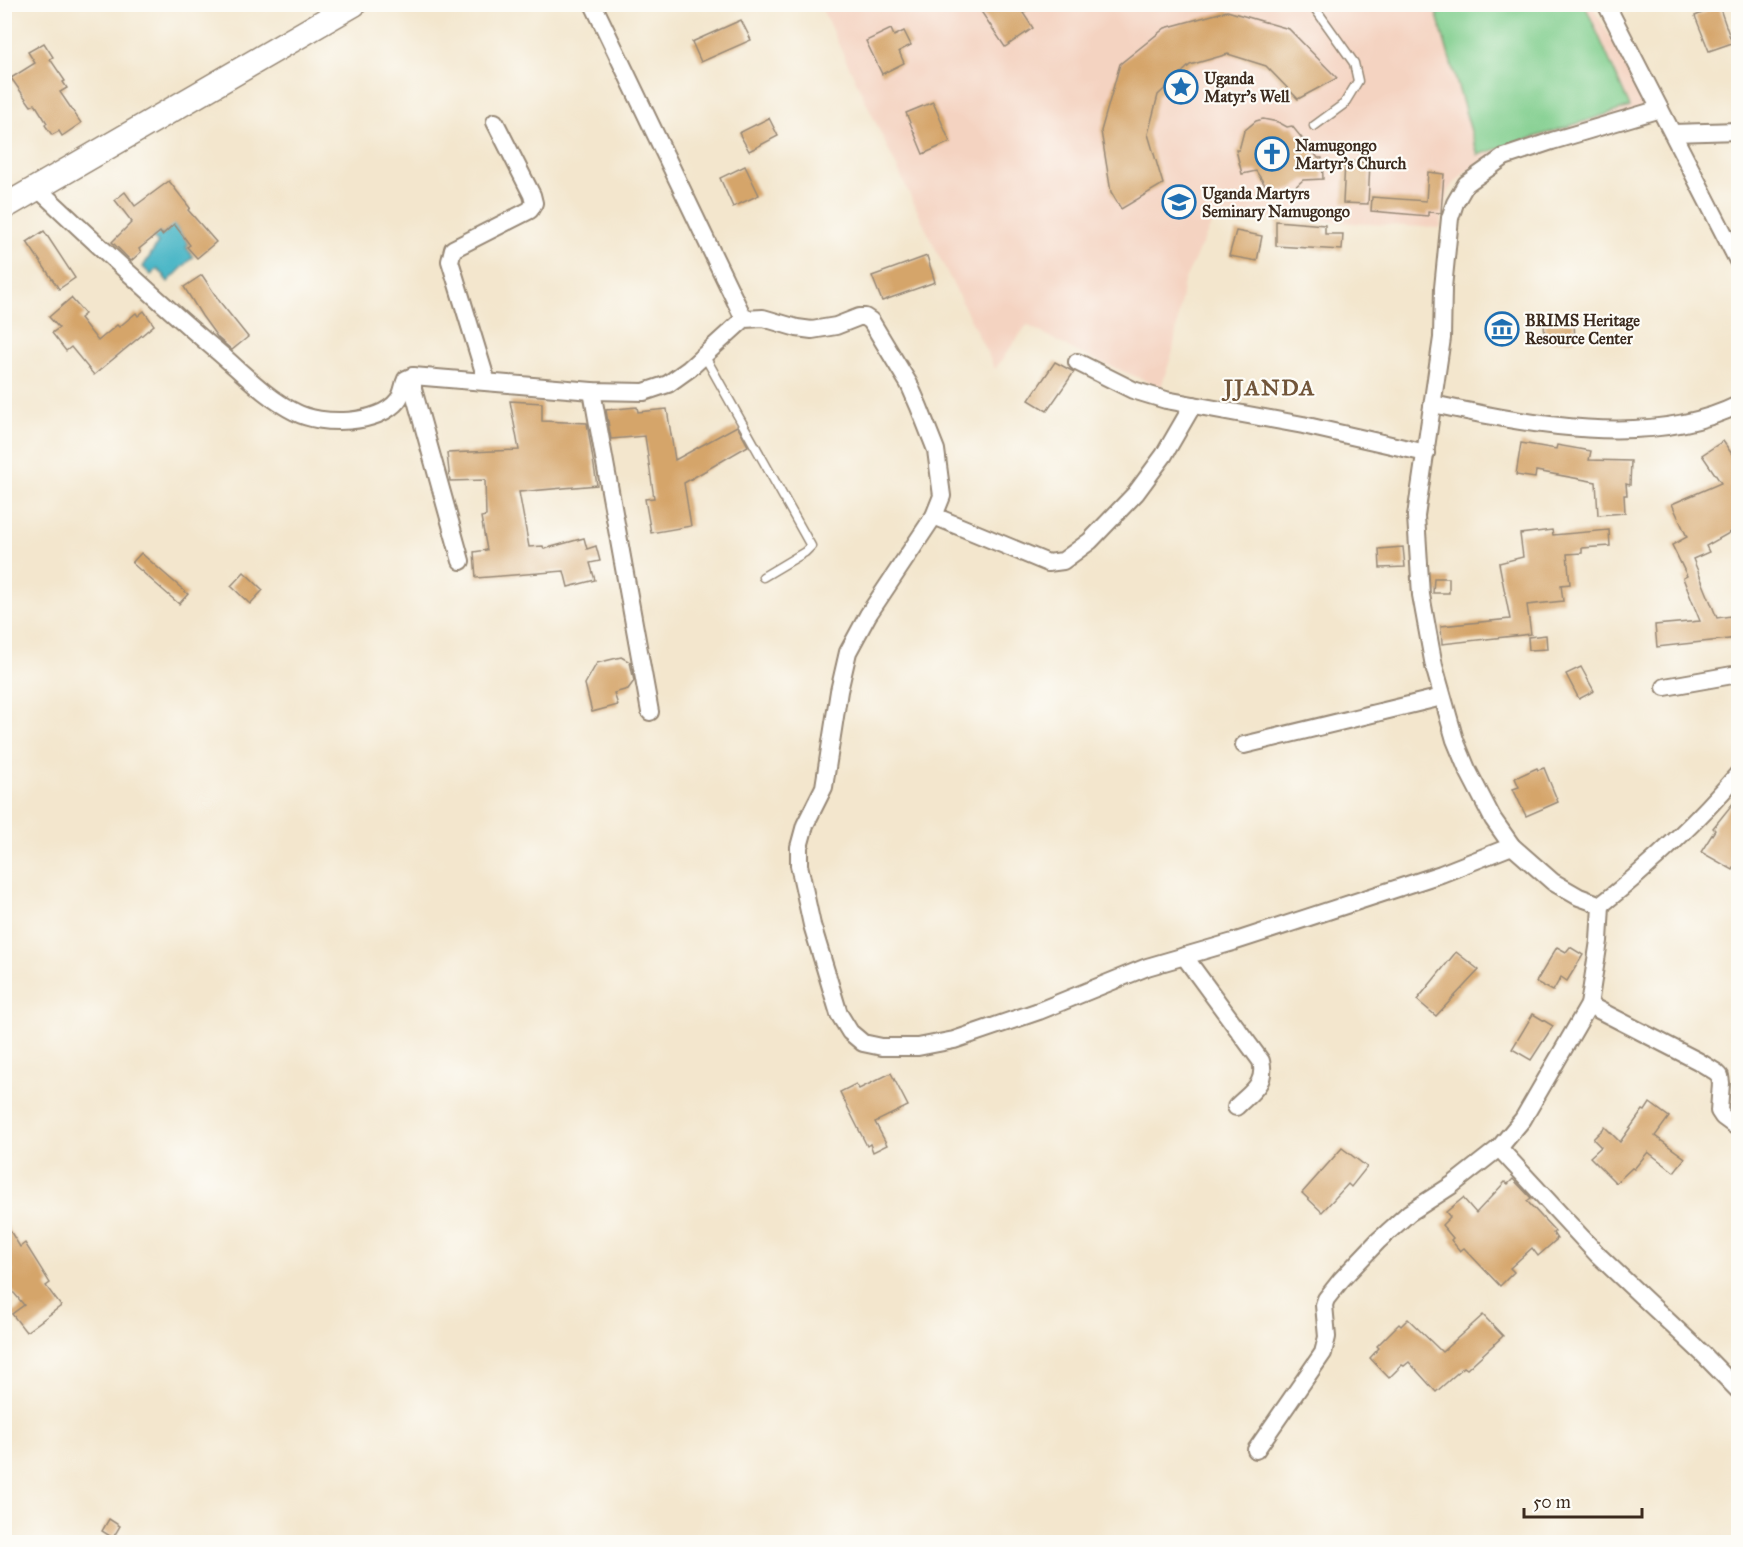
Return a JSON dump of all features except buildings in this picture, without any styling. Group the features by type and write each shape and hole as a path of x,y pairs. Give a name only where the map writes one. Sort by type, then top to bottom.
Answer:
{"main road":[{"path":"4,207 354,4"}],"street":[{"path":"593,4 744,319"},
{"path":"1606,4 1738,261"},
{"path":"1601,904 1579,897 1553,882 1512,846 1493,819 1467,769 1455,740 1434,666 1421,595 1416,516 1442,339 1443,288 1450,218 1455,203 1466,184 1504,158 1552,141 1660,109"},
{"path":"487,382 450,255 453,249 530,210 534,203 495,122"},
{"path":"1673,133 1738,131"},
{"path":"36,188 155,298 263,390 295,412 311,418 341,422 385,410 399,400 406,379 413,376 591,391 644,392 657,390 682,374 744,319 763,318 812,330 836,326 859,316 871,321 909,384 936,450 942,496 934,516 868,615 848,652 839,691 824,787 805,825 799,847 800,865 812,925 839,1014 850,1032 863,1043 882,1047 918,1047 954,1040 1039,1011 1147,967 1441,873 1512,846"},
{"path":"1077,362 1133,390 1166,400 1303,425 1426,453"},
{"path":"413,376 413,389 460,561"},
{"path":"591,391 650,712"},
{"path":"1433,404 1509,421 1604,429 1675,426 1738,405"},
{"path":"934,516 1048,563 1064,561 1090,541 1136,493 1164,455 1193,405"},
{"path":"1665,687 1738,674"},
{"path":"1244,745 1442,697"},
{"path":"1256,1450 1323,1353 1327,1337 1324,1305 1341,1280 1378,1240 1409,1214 1452,1185 1499,1148 1523,1119 1589,1005 1599,942 1601,904 1656,859 1707,811 1738,774"},
{"path":"1184,956 1261,1061 1264,1073 1260,1082 1236,1107"},
{"path":"1589,1005 1716,1072 1720,1076 1721,1083 1719,1110 1723,1117 1738,1128"},
{"path":"1499,1148 1598,1255 1738,1390"}],"lane":[{"path":"1312,4 1354,63 1358,81 1344,104 1314,126"},
{"path":"704,355 811,546 763,577"}],"shaded area":[{"name":"Uganda Martyrs Seminary Namugongo","path":"820,5 1591,5 1621,54 1645,109 1499,152 1465,172 1449,189 1440,228 1216,215 1184,281 1173,351 1161,387 1081,354 1027,325 995,369"}],"green space":[{"path":"1434,5 1585,5 1630,107 1478,155"}],"water":[{"path":"172,221 189,244 186,247 193,257 168,282 157,269 151,275 143,267 158,243 152,237 159,232 162,236 169,230 165,225"}],"place":[{"name":"Uganda Matyr's Well","path":"1181,87"},
{"name":"Namugongo Martyr's Church","path":"1272,154"},
{"name":"Uganda Martyrs Seminary Namugongo","path":"1179,202"},
{"name":"BRIMS Heritage Resource Center","path":"1502,329"}],"district":[{"name":"JJANDA","path":"1270,387"}]}
